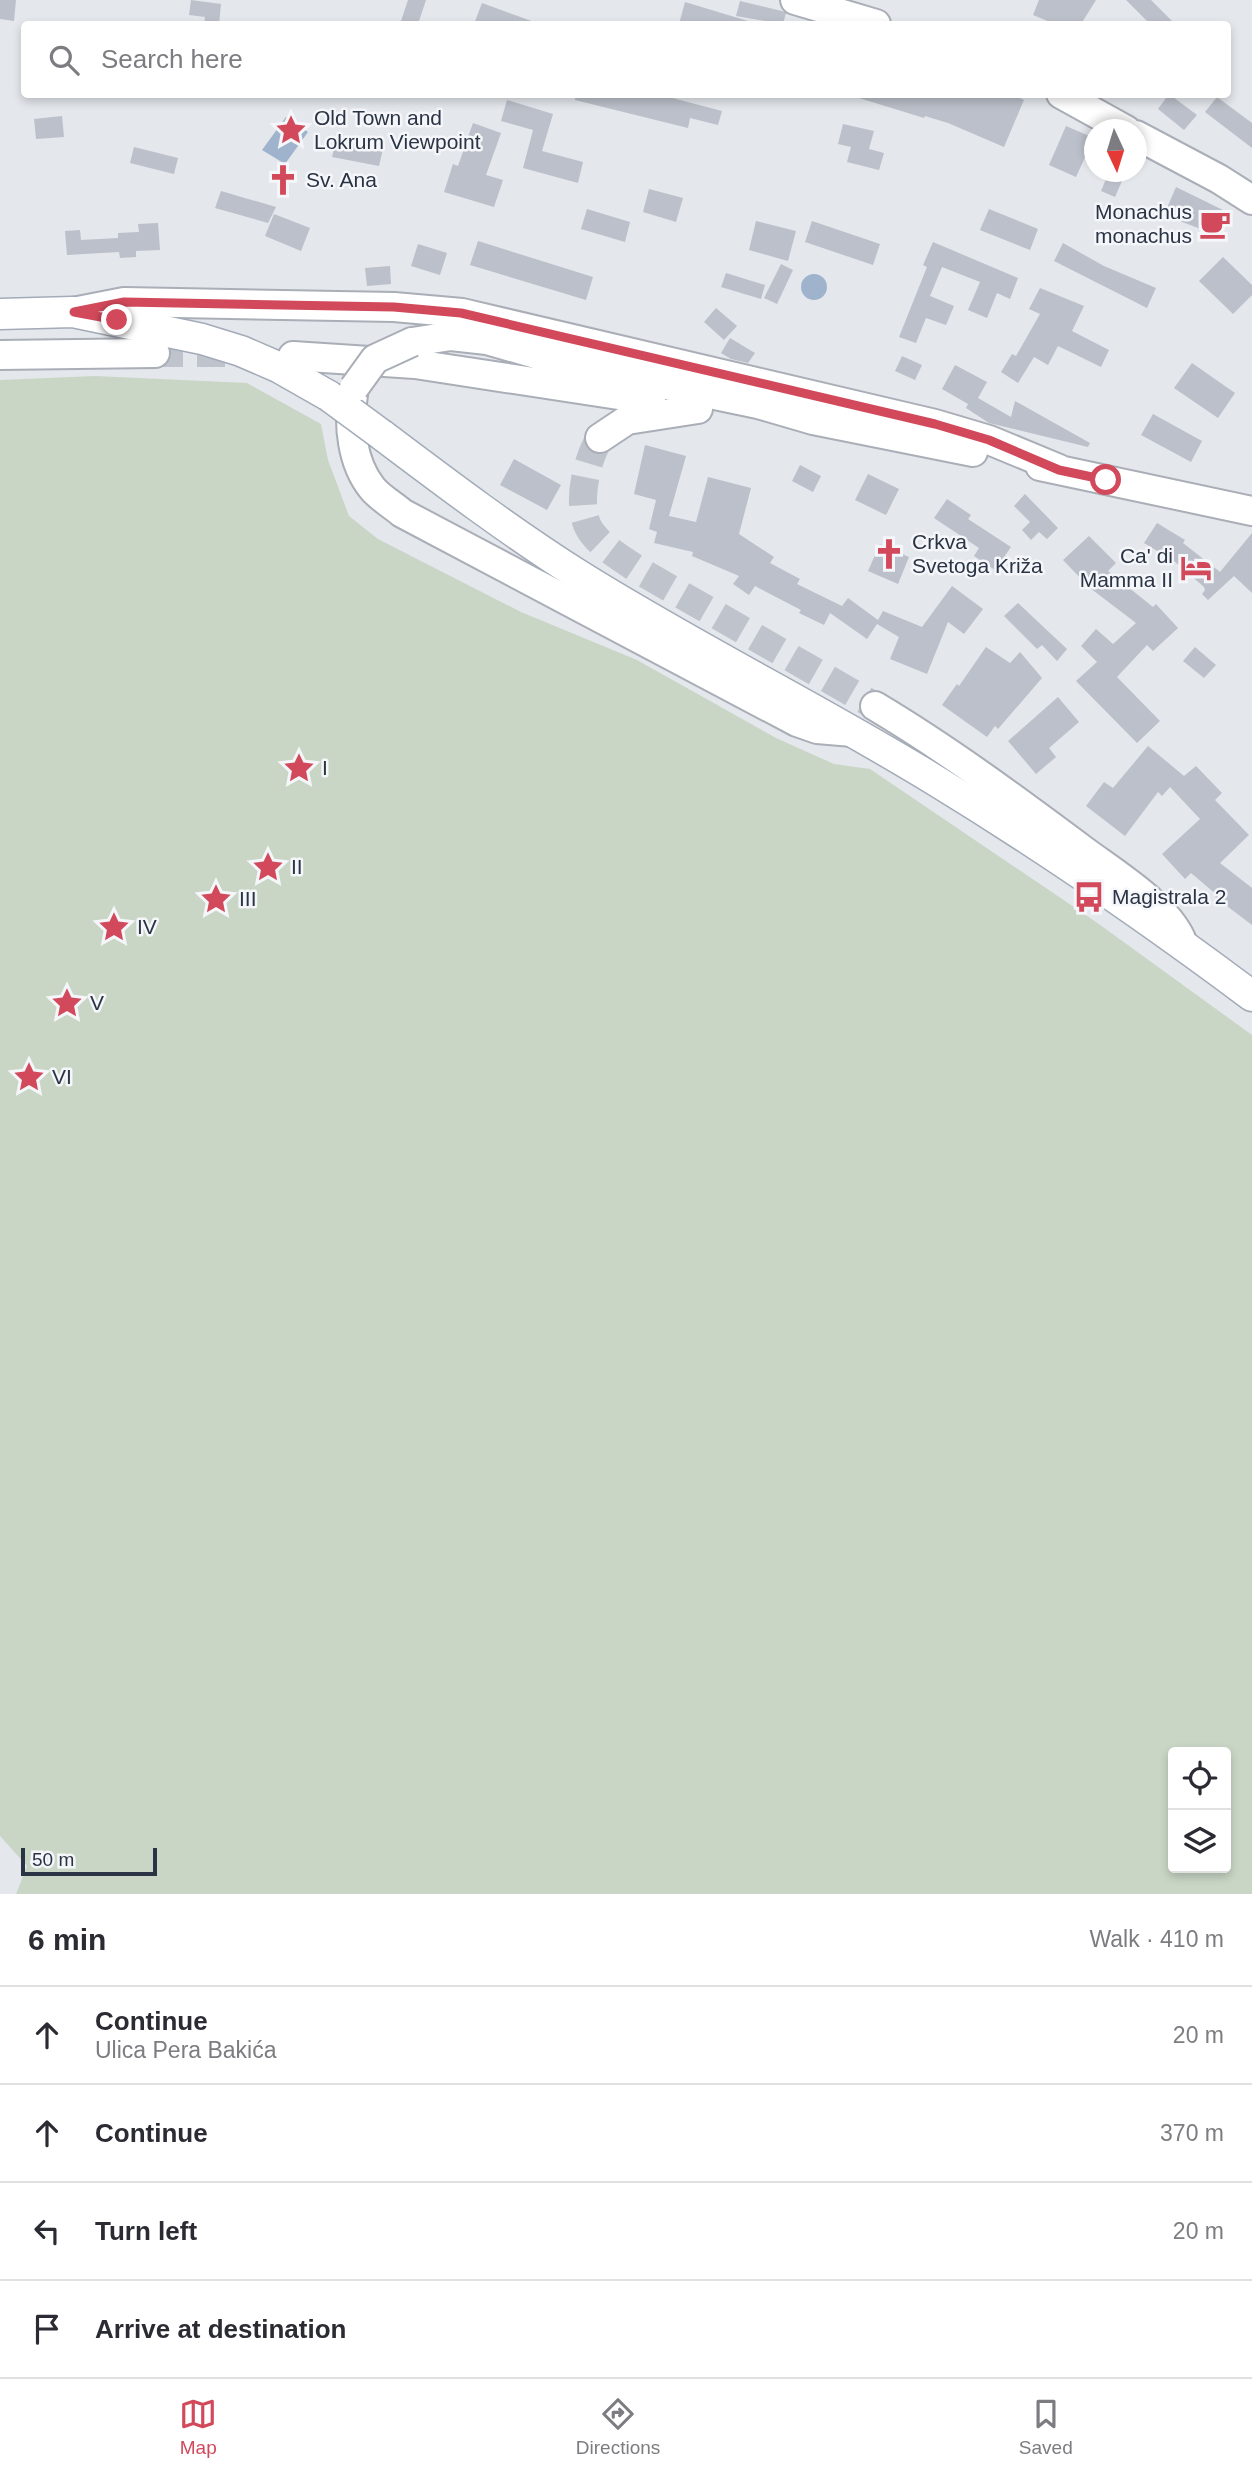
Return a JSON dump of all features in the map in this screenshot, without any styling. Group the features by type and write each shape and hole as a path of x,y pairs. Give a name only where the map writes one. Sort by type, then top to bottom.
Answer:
{"main road":[{"path":"795,0 866,21"},
{"path":"1068,98 1106,119"},
{"path":"1147,141 1252,200"},
{"path":"0,314 74,312 124,302 394,307 461,313 935,424 989,440 1059,470"},
{"path":"74,312 191,336 241,351 341,392 382,435 497,521 580,576 698,646 853,732 988,813 1184,945 1252,996"},
{"path":"341,392 375,359 412,342 451,337 487,340 581,367 758,404 813,420 1252,511"},
{"path":"0,355 155,353"},
{"path":"293,356 415,365 698,409 813,420"},
{"path":"341,392 350,416 359,465 373,489 402,513 797,722 817,729 853,732"},
{"path":"600,438 627,420 698,409"},
{"path":"875,706 1018,801 1099,862 1170,920 1184,945"}],"green space":[{"path":"95,376 247,383 321,424 328,460 349,516 378,539 521,612 637,660 776,738 834,764 870,769 1096,922 1252,1035 1252,1894 16,1894 27,1866 0,1836 0,380"}],"water":[{"path":"286,117 308,132 285,164 262,150"},
{"path":"814,274 823,278 827,287 823,296 814,300 805,296 801,287 805,278"}],"building":[{"path":"0,0 16,0 14,21 0,19"},
{"path":"191,0 221,4 219,21 204,21 205,17 189,15"},
{"path":"408,0 426,0 419,21 401,21"},
{"path":"1039,0 1096,0 1083,21 1048,21 1033,15"},
{"path":"1126,0 1151,0 1172,21 1147,21"},
{"path":"740,1 786,13 784,21 736,16"},
{"path":"685,2 748,21 680,21"},
{"path":"482,3 532,21 475,21"},
{"path":"672,98 722,111 718,125 690,118 688,128 575,100"},
{"path":"859,98 1024,100 1004,147 948,123 925,116 924,118"},
{"path":"1166,98 1174,98 1197,115 1184,130 1158,109"},
{"path":"1218,98 1252,123 1252,148 1205,112"},
{"path":"507,100 553,114 542,151 583,162 578,183 523,168 533,130 501,121"},
{"path":"62,116 64,137 36,139 34,119"},
{"path":"473,123 501,133 486,175 503,180 494,207 444,192 453,164 458,166"},
{"path":"843,124 874,131 869,149 884,153 879,170 847,162 851,147 838,144"},
{"path":"1066,126 1084,134 1084,160 1076,177 1049,165"},
{"path":"336,140 383,149 379,166 332,157"},
{"path":"134,147 178,158 174,174 130,163"},
{"path":"1105,182 1122,182 1115,197 1101,191"},
{"path":"1176,187 1229,213 1219,236 1164,215"},
{"path":"649,189 683,198 676,222 643,212"},
{"path":"221,191 276,207 268,223 215,208"},
{"path":"587,209 630,222 625,242 581,229"},
{"path":"989,209 1038,229 1030,250 980,230"},
{"path":"274,214 310,228 301,251 265,236"},
{"path":"756,221 796,231 788,261 749,250"},
{"path":"812,221 880,244 873,265 805,242"},
{"path":"158,223 160,250 136,251 136,257 120,258 119,252 67,255 65,231 80,230 81,240 118,238 118,233 139,232 138,224"},
{"path":"478,241 593,277 586,300 470,265"},
{"path":"933,242 1018,278 1010,299 997,293 987,318 968,310 980,282 942,267 930,296 954,306 946,325 926,318 916,343 899,337 927,267 923,265"},
{"path":"1063,243 1104,266 1156,288 1147,308 1054,261"},
{"path":"418,244 447,253 440,275 411,266"},
{"path":"1223,257 1252,285 1252,295 1233,314 1199,281"},
{"path":"781,264 793,270 777,304 764,298"},
{"path":"390,266 391,284 367,286 365,268"},
{"path":"726,273 765,285 761,299 721,287"},
{"path":"1040,288 1084,306 1072,331 1109,350 1101,367 1058,346 1048,365 1034,357 1018,383 1001,372 1012,354 1016,356 1040,314 1029,309"},
{"path":"716,308 737,326 724,340 704,322"},
{"path":"730,338 755,353 748,363 731,359 721,353"},
{"path":"902,356 922,365 915,380 895,371"},
{"path":"1192,363 1235,393 1218,418 1174,388"},
{"path":"955,365 987,382 978,398 1011,417 1015,401 1090,443 1088,447 989,423 966,408 968,404 942,389"},
{"path":"1153,414 1202,441 1191,462 1141,435"},
{"path":"645,445 686,456 669,516 696,522 708,477 751,488 739,534 774,557 770,563 800,579 797,584 842,606 848,598 878,620 883,611 922,627 952,586 983,609 964,634 948,622 927,674 890,659 899,637 877,624 867,639 830,613 824,625 755,586 749,595 733,584 739,576 692,556 693,552 654,543 657,532 649,529 656,500 634,494"},
{"path":"514,459 561,485 547,510 500,485"},
{"path":"800,465 821,476 813,492 792,481"},
{"path":"868,474 899,489 886,515 855,500"},
{"path":"1025,494 1058,528 1047,539 1039,532 1031,540 1022,530 1030,522 1014,506"},
{"path":"947,499 971,515 968,519 1011,547 995,570 974,556 979,548 934,518"},
{"path":"1157,523 1185,540 1183,543 1220,572 1252,533 1252,593 1234,576 1208,600 1202,594 1204,587 1174,561 1144,543"},
{"path":"1089,536 1116,563 1108,571 1153,607 1156,604 1178,628 1153,651 1147,645 1117,677 1160,721 1137,743 1076,681 1097,662 1081,646 1096,629 1113,644 1136,623 1090,588 1063,560"},
{"path":"880,544 909,557 898,584 868,571"},
{"path":"1018,603 1067,649 1057,661 1042,645 1037,649 1004,616"},
{"path":"986,647 1010,663 1020,652 1042,678 998,729 995,726 987,737 942,705"},
{"path":"1195,647 1216,665 1204,678 1183,661"},
{"path":"1058,697 1079,722 1049,748 1056,757 1036,774 1008,741"},
{"path":"1148,746 1184,776 1196,766 1222,793 1215,800 1249,835 1220,863 1252,888 1252,925 1215,897 1217,895 1191,873 1185,879 1162,854 1200,819 1170,787 1162,796 1158,792 1125,836 1086,806 1104,782 1113,788"}],"tunnel":[{"path":"155,353 233,353"},
{"path":"600,438 590,459 583,499 587,523 602,544 640,571 875,706"}],"place":[{"name":"Old Town and Lokrum Viewpoint","path":"291,130"},
{"name":"Sv. Ana","path":"283,180"},
{"name":"Monachus monachus","path":"1215,224"},
{"name":"Crkva Svetoga Križa","path":"889,554"},
{"name":"Ca' di Mamma II","path":"1196,568"},
{"name":"I","path":"299,768"},
{"name":"II","path":"268,867"},
{"name":"Magistrala 2","path":"1089,897"},
{"name":"III","path":"216,899"},
{"name":"IV","path":"114,927"},
{"name":"V","path":"67,1003"},
{"name":"VI","path":"29,1077"}],"route":[{"path":"117,320 74,312 124,302 394,307 461,313 935,424 989,440 1059,470 1106,480"}]}
